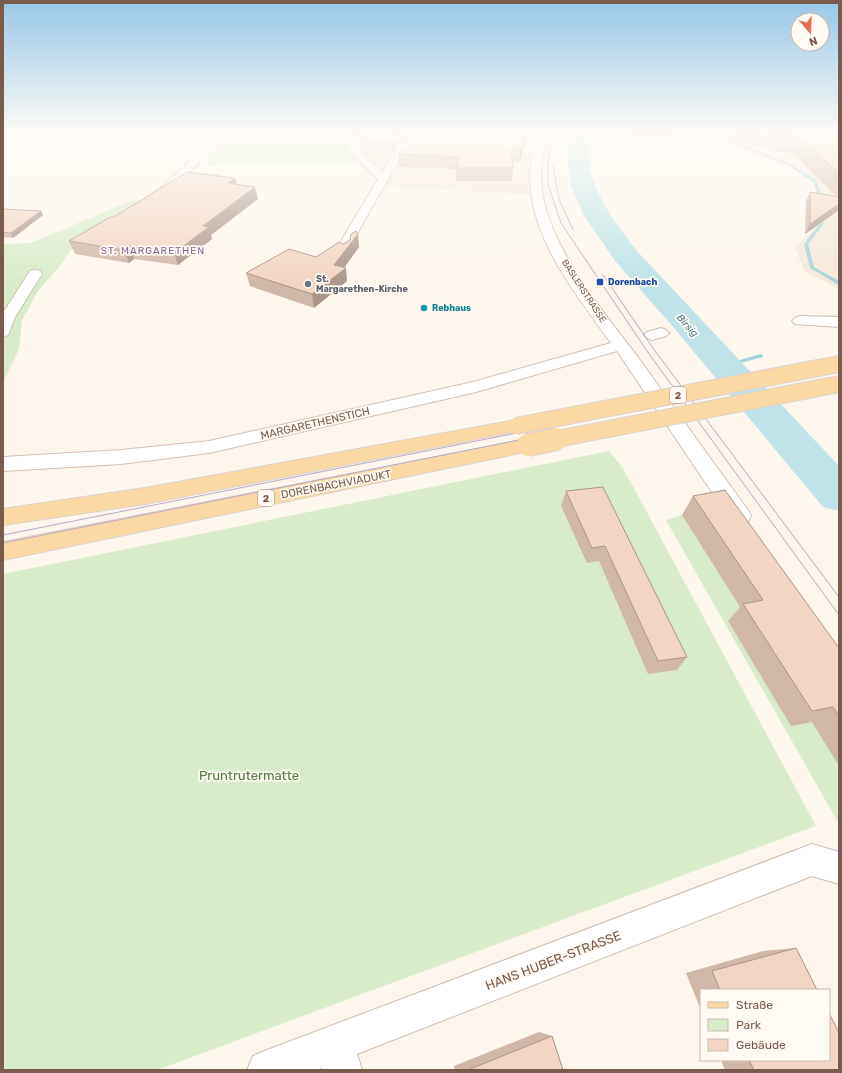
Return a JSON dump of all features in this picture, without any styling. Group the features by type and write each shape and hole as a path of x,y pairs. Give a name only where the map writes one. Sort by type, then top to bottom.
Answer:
{"main road":[{"path":"149,201 173,184"},
{"path":"344,252 346,243 380,184"},
{"name":"BASLERSTRASSE","path":"535,184 541,210 549,234 568,269 750,530"},
{"path":"3,332 8,317 35,274"},
{"path":"800,321 839,322"},
{"name":"MARGARETHENSTICH","path":"3,464 122,457 209,447 476,387 620,345"},
{"name":"2","path":"3,517 145,496 839,364"},
{"name":"DORENBACHVIADUKT","path":"3,551 839,384"},
{"name":"HANS HUBER-STRASSE","path":"267,1070 338,1057 812,860 839,868"}],"shaded area":[{"path":"372,184 538,184 537,195 371,186"},
{"path":"814,184 839,184 839,289 804,271 795,247 820,223 822,202"}],"green space":[{"path":"133,200 149,201 88,237 70,251 60,266 38,291 22,320 19,349 3,382 3,244 31,243"},
{"name":"Pruntrutermatte","path":"609,451 623,468 816,826 157,1070 3,1070 3,574"},
{"path":"682,515 839,694 839,824 666,520"}],"building":[{"path":"167,184 235,184 255,187 203,226 209,227 174,253 129,246 124,250 69,241 110,217 114,217"},
{"path":"810,192 839,197 839,204 810,224"},
{"path":"3,209 41,211 11,233 3,232"},
{"path":"356,231 358,234 334,265 346,268 312,294 246,273 289,249 316,257 339,242 343,244 350,240 351,234"},
{"path":"603,487 687,657 658,661 605,546 592,548 566,491"},
{"path":"725,490 839,648 839,716 833,707 812,711 743,604 763,600 693,496"},
{"path":"796,948 816,989 720,989 712,971"},
{"path":"830,1015 839,1033 839,1070 754,1070 750,1061 830,1061"},
{"path":"552,1036 563,1070 468,1070"}],"waterway":[{"name":"Birsig","path":"583,184 597,216 626,256 686,321 839,495"},
{"path":"816,184 823,203 821,225 806,244 812,268 839,283"},
{"name":"Dorenbach","path":"725,365 761,356"}],"tram line":[{"path":"548,184 561,223 647,351 683,400"},
{"path":"556,184 559,199 573,230"},
{"path":"603,275 655,351 691,398"},
{"path":"691,398 839,369"},
{"path":"695,405 839,376"},
{"path":"683,400 691,398"},
{"path":"691,398 695,405"},
{"path":"3,535 683,400"},
{"path":"683,400 687,406"},
{"path":"687,406 695,405"},
{"path":"695,405 839,597"},
{"path":"3,543 687,406"},
{"path":"687,406 839,615"}],"place":[{"name":"Dorenbach","path":"600,282"},
{"name":"St. Margarethen-Kirche","path":"308,284"},
{"name":"Rebhaus","path":"424,308"}],"district":[{"name":"ST. MARGARETHEN","path":"153,250"}]}
